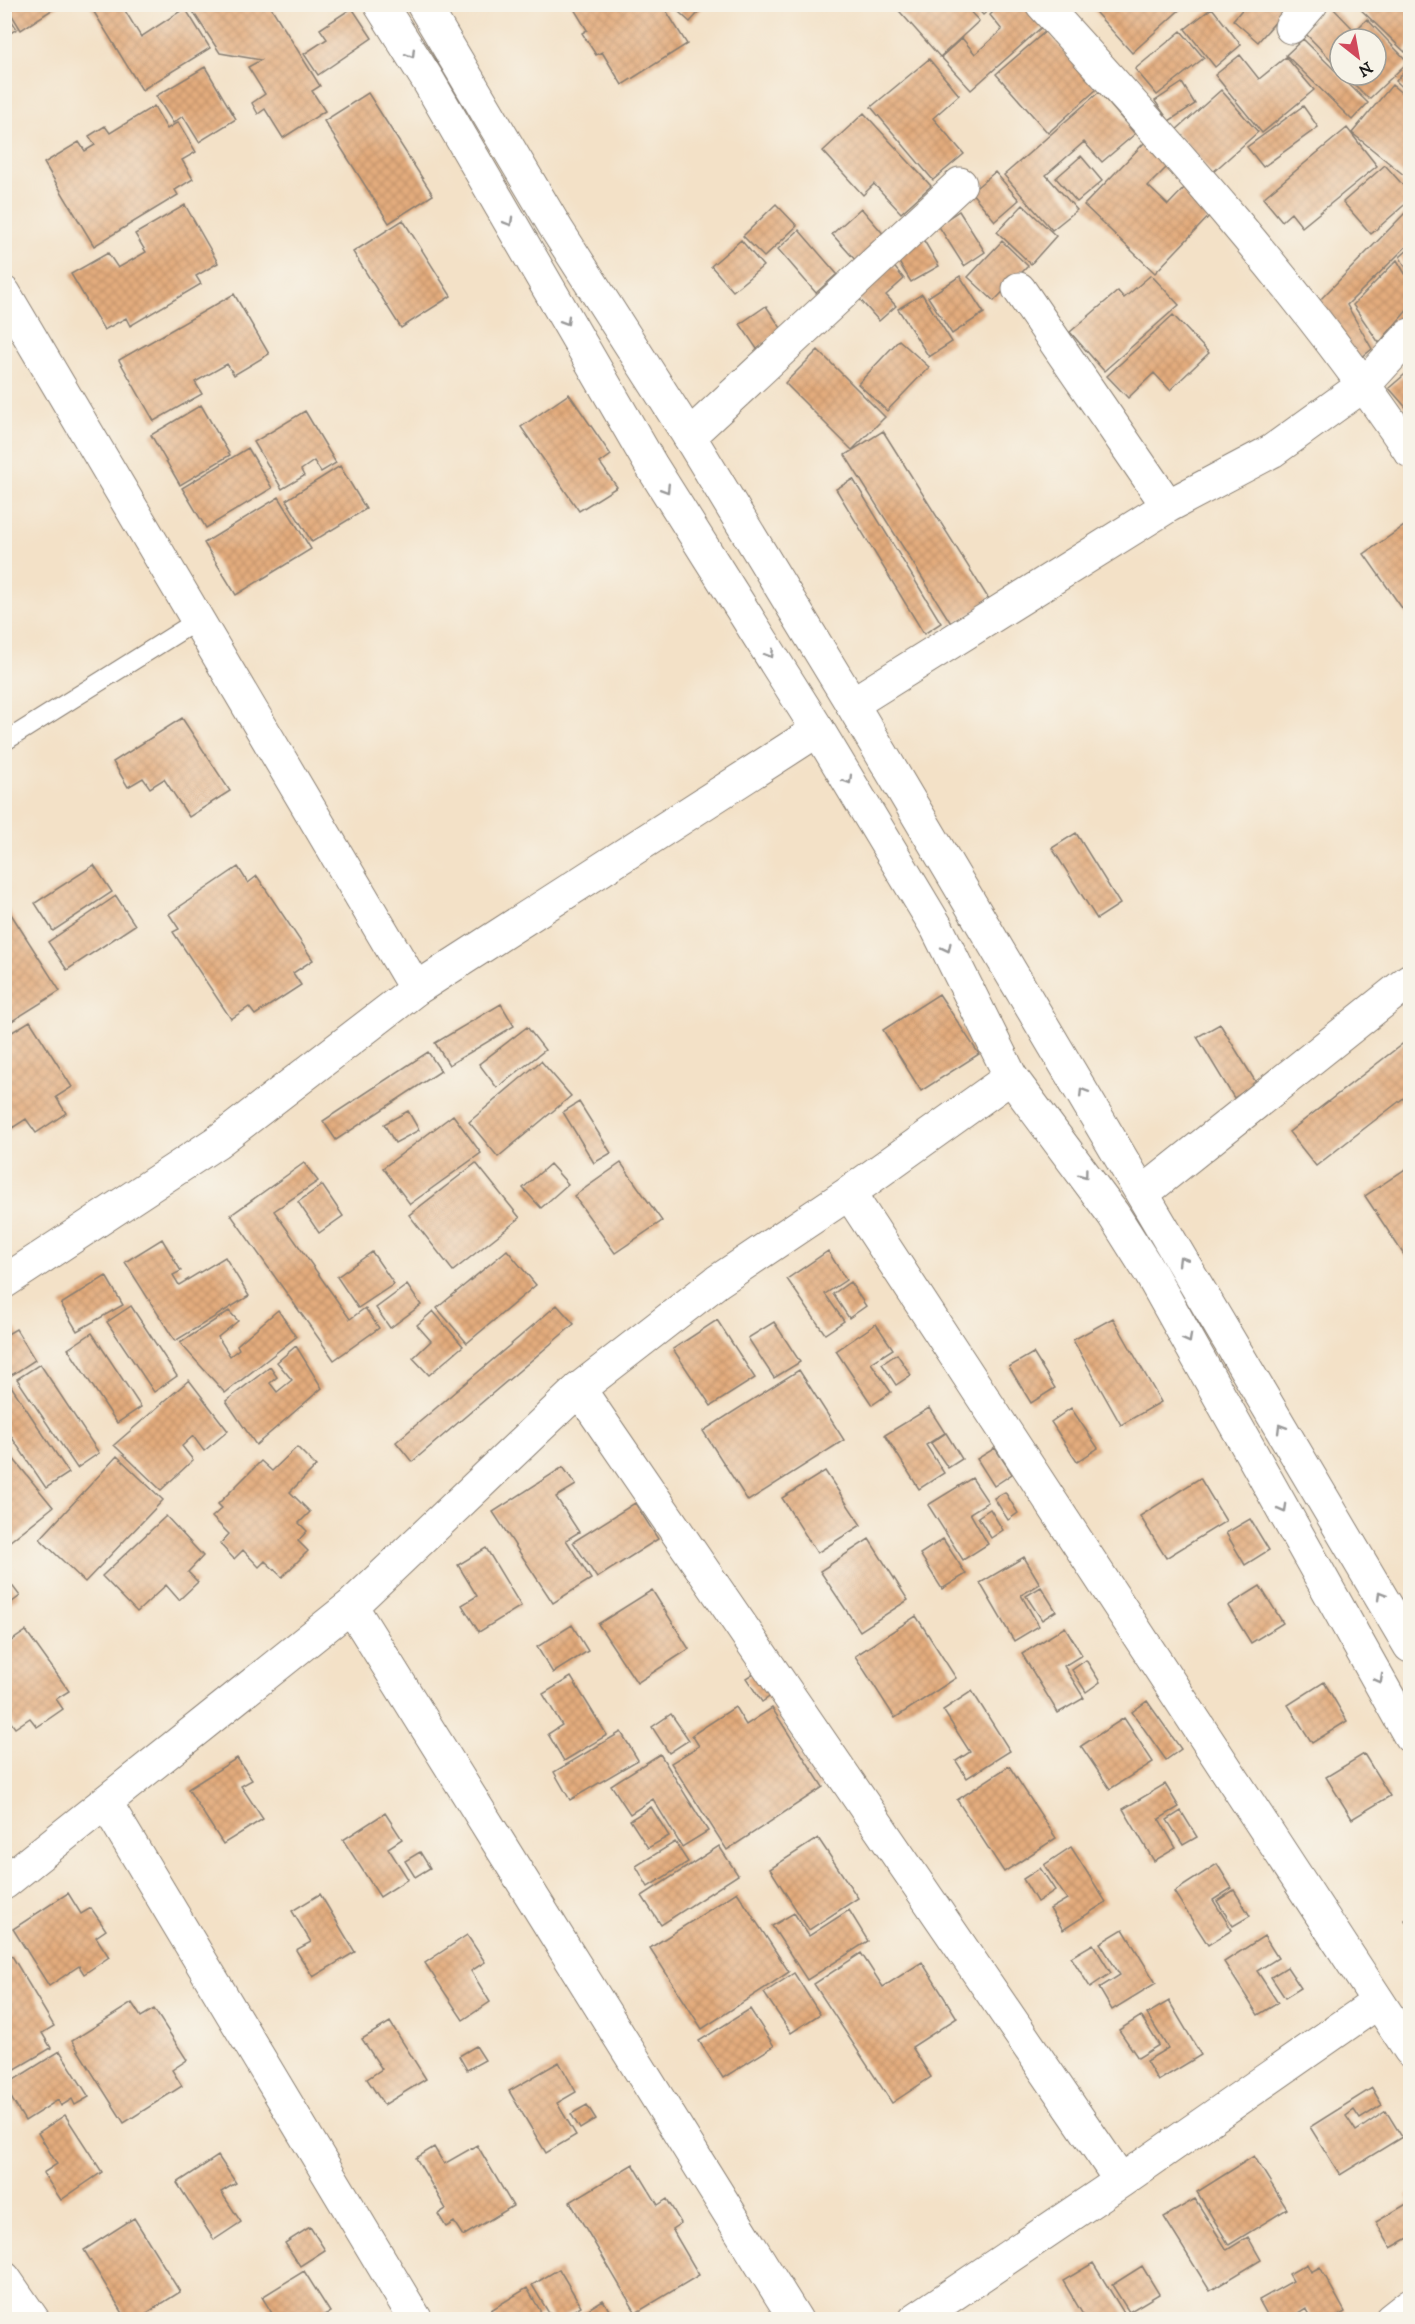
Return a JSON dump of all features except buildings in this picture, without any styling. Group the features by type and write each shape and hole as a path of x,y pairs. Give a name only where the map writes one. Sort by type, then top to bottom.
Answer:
{"street":[{"path":"380,4 429,82 651,465 818,730 937,928 1011,1077 1113,1214 1151,1274 1410,1736"},
{"path":"423,4 557,230 689,436 852,704 1410,1646"},
{"path":"1042,4 1187,163 1365,384 1410,451"},
{"path":"689,436 960,184"},
{"path":"1019,289 1168,506"},
{"path":"4,292 416,989"},
{"path":"852,704 1168,506 1272,451 1365,384 1410,335"},
{"path":"4,1282 217,1142 416,989 818,730"},
{"path":"1143,1193 1410,980"},
{"path":"4,1883 351,1606 579,1389 718,1281 849,1193 1011,1077"},
{"path":"849,1193 1410,2050"},
{"path":"579,1389 1121,2181"},
{"path":"351,1606 796,2319"},
{"path":"106,1803 416,2319"},
{"path":"915,2319 1121,2181 1378,2002"},
{"path":"5,2281 33,2319"},
{"path":"1391,2319 1410,2305"}],"lane":[{"path":"4,742 198,620"}]}
